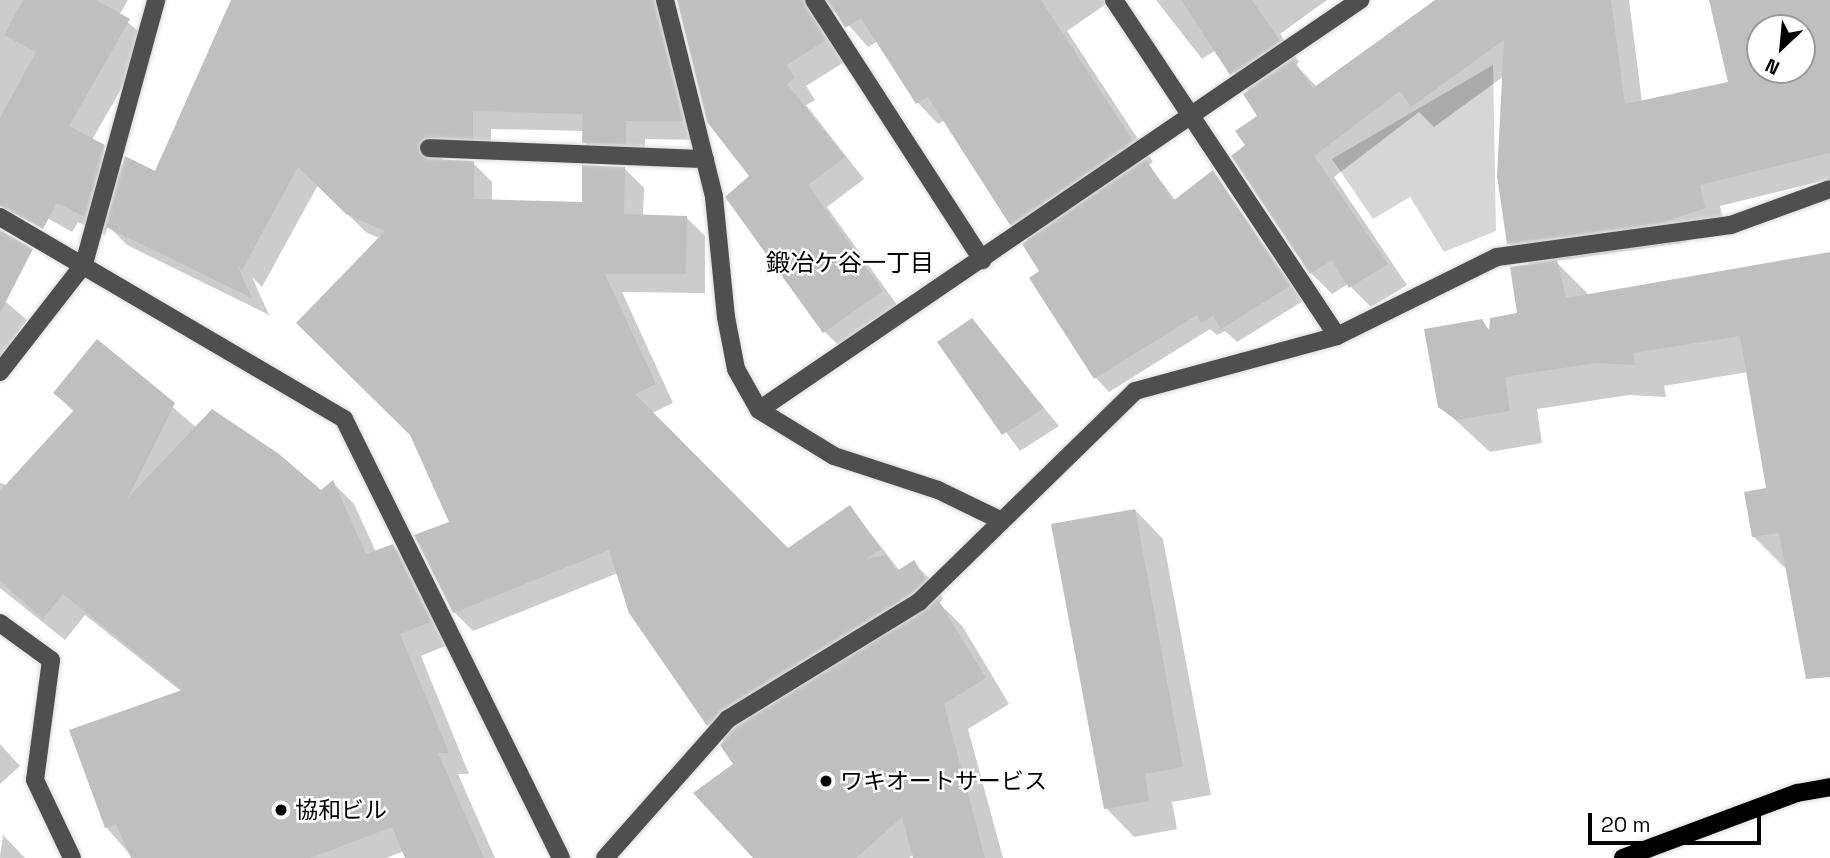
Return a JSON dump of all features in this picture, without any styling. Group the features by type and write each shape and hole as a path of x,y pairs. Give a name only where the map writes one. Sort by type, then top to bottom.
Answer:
{"main road":[{"path":"1623,858 1784,797 1830,787"}],"street":[{"path":"0,372 84,264 156,0"},
{"path":"665,0 715,197 726,317 736,369 759,410 834,456 938,489 1000,520"},
{"path":"814,0 982,260"},
{"path":"1114,0 1193,115 1337,336"},
{"path":"759,410 1360,0"},
{"path":"429,148 705,159"},
{"path":"605,858 728,719 919,602 1135,391 1337,336 1497,257 1731,225 1830,189"},
{"path":"0,217 344,419 561,858"},
{"path":"0,623 51,660 35,780 72,858"}],"shaded area":[{"path":"1493,65 1496,231 1444,252 1410,197 1373,219 1332,159"}],"building":[{"path":"23,0 96,0 130,19 69,126 105,145 85,217 57,203 43,229 0,206 0,118 36,52 4,35"},
{"path":"231,0 654,0 683,121 626,121 626,144 582,143 583,114 473,111 473,138 424,138 419,153 429,159 474,161 474,199 582,202 582,165 625,167 624,214 687,216 686,274 605,274 656,384 635,394 788,548 850,505 881,549 865,559 886,555 897,571 914,560 926,580 912,593 722,709 707,726 629,613 609,550 453,613 414,535 449,522 410,435 296,323 385,231 346,214 298,167 242,270 237,265 252,298 106,227 125,156 155,171"},
{"path":"677,0 803,0 826,40 787,65 795,78 787,84 845,157 808,185 883,291 823,333 725,197 749,176 707,122"},
{"path":"828,0 1041,0 1133,141 1010,225 928,97 916,104 861,18 845,28"},
{"path":"1181,0 1252,0 1280,41 1230,75"},
{"path":"1435,0 1611,0 1625,104 1728,82 1709,0 1830,0 1830,153 1700,185 1705,208 1661,223 1507,244 1497,176 1504,40 1411,107 1400,91 1314,156 1388,264 1349,288 1332,260 1310,274 1231,156 1245,145 1235,131 1257,116 1243,94 1293,60 1313,88"},
{"path":"1146,160 1173,201 1213,170 1290,286 1221,329 1213,316 1201,323 1197,315 1094,379 1029,278 1039,271 1022,244"},
{"path":"0,230 33,249 0,313"},
{"path":"1830,252 1830,677 1806,679 1779,533 1752,537 1744,492 1766,488 1740,336 1633,353 1635,365 1596,363 1505,377 1510,411 1456,420 1438,407 1424,329 1482,319 1489,331 1490,318 1517,313 1510,267 1557,260 1566,298"},
{"path":"972,318 1044,408 1002,435 937,342"},
{"path":"97,339 175,403 127,499 212,409 279,454 321,490 333,480 366,554 393,544 431,622 400,634 449,753 438,753 484,858 405,858 392,827 310,858 131,858 116,824 105,828 69,730 182,690 63,594 43,619 0,581 0,491 74,410 53,393"},
{"path":"1135,509 1183,767 1145,774 1149,801 1104,809 1051,524"},
{"path":"938,600 986,678 944,704 985,858 913,858 902,817 856,858 753,858 693,793 733,764 720,745 735,728"}],"place":[{"name":"ワキオートサービス","path":"826,781"},
{"name":"協和ビル","path":"281,810"}],"district":[{"name":"鍛冶ケ谷一丁目","path":"850,263"}]}
